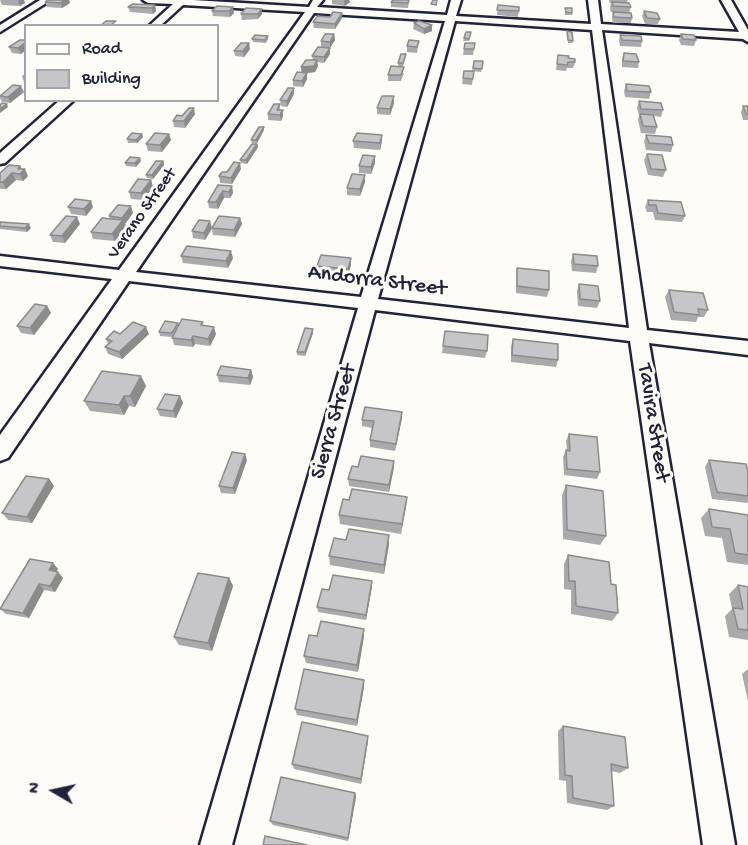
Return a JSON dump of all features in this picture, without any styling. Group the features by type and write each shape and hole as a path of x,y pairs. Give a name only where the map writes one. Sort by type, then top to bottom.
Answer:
{"street":[{"path":"0,29 46,0"},
{"path":"148,0 454,9 597,27 748,37"},
{"name":"Tavira Street","path":"593,0 639,336 719,845"},
{"path":"726,0 748,37"},
{"path":"156,24 182,1"},
{"name":"Verano Street","path":"0,452 315,5"},
{"name":"Sierra Street","path":"216,845 368,304 454,9"},
{"path":"0,160 66,102"},
{"name":"Andorra Street","path":"0,261 748,348"}],"building":[{"path":"64,0 61,3 45,2"},
{"path":"409,0 408,3 391,2"},
{"path":"612,2 629,3 631,7 613,6"},
{"path":"133,4 155,5 152,8 128,7"},
{"path":"498,5 519,7 519,11 497,10"},
{"path":"217,6 233,7 229,11 212,11"},
{"path":"246,8 262,9 258,14 241,14"},
{"path":"565,8 572,8 572,13 566,12"},
{"path":"644,11 657,13 660,19 647,18"},
{"path":"333,12 342,13 335,24 313,22 318,16 330,17"},
{"path":"613,12 631,13 632,18 614,17"},
{"path":"106,21 116,21 112,24 102,24"},
{"path":"419,21 432,25 424,29 414,23"},
{"path":"567,31 572,32 573,41 568,40"},
{"path":"466,32 471,32 469,39 464,38"},
{"path":"325,34 334,34 330,42 321,41"},
{"path":"681,34 694,35 696,40 683,39"},
{"path":"255,35 268,36 265,40 252,39"},
{"path":"620,35 641,36 642,41 622,40"},
{"path":"24,40 24,44 18,48 9,47"},
{"path":"409,40 419,41 417,47 407,46"},
{"path":"241,43 249,43 243,51 234,51"},
{"path":"465,43 475,43 474,49 464,49"},
{"path":"318,47 330,48 324,57 312,56"},
{"path":"624,53 636,54 639,62 623,61"},
{"path":"401,54 406,54 403,63 398,63"},
{"path":"558,55 569,56 568,58 575,59 575,62 568,62 567,65 557,64"},
{"path":"306,60 317,60 314,66 301,67"},
{"path":"474,61 483,61 482,69 473,68"},
{"path":"391,66 404,67 401,75 388,75"},
{"path":"464,71 474,71 473,79 463,78"},
{"path":"297,72 307,73 302,81 293,80"},
{"path":"626,84 649,86 651,92 627,91"},
{"path":"13,85 21,86 8,97 0,96"},
{"path":"288,88 294,88 287,101 280,100"},
{"path":"382,96 394,96 390,109 377,108"},
{"path":"639,101 661,103 663,110 641,109"},
{"path":"274,104 280,104 277,110 283,110 280,115 268,114"},
{"path":"743,106 748,106 748,114 746,114"},
{"path":"189,108 194,108 184,121 173,121 177,115 182,116"},
{"path":"640,114 653,115 657,127 643,126"},
{"path":"259,127 264,127 256,140 251,140"},
{"path":"132,133 142,134 136,140 127,139"},
{"path":"155,133 169,134 160,145 146,144"},
{"path":"357,133 382,135 380,143 353,141"},
{"path":"646,135 671,137 673,145 649,143"},
{"path":"252,144 257,144 246,160 240,160"},
{"path":"647,154 662,155 666,170 651,169"},
{"path":"363,155 375,156 371,167 359,166"},
{"path":"130,157 140,158 135,163 125,163"},
{"path":"156,161 163,161 152,175 146,175"},
{"path":"234,162 240,163 231,178 219,176 222,172 227,172"},
{"path":"9,165 25,169 20,174 12,173 0,182 0,173"},
{"path":"352,174 365,175 360,189 347,188"},
{"path":"138,179 151,180 141,193 129,192"},
{"path":"218,185 232,186 229,192 223,191 216,202 208,202"},
{"path":"75,199 91,201 84,209 68,207"},
{"path":"648,200 681,202 685,216 658,213 656,205 649,205"},
{"path":"118,205 131,206 122,218 109,216"},
{"path":"66,216 77,217 62,236 50,235"},
{"path":"219,216 240,218 234,230 212,228"},
{"path":"102,218 123,220 112,234 91,232"},
{"path":"199,220 210,221 204,233 192,231"},
{"path":"0,222 29,224 25,228 0,226"},
{"path":"187,246 231,251 226,261 181,256"},
{"path":"573,254 597,256 598,266 574,264"},
{"path":"321,255 351,258 348,269 317,266"},
{"path":"517,268 549,271 549,290 517,286"},
{"path":"579,284 598,286 600,301 580,299"},
{"path":"669,290 703,293 708,310 698,309 699,315 674,312"},
{"path":"35,304 47,306 30,328 17,326"},
{"path":"182,319 203,322 201,325 214,327 208,339 193,336 191,340 172,338"},
{"path":"165,321 178,323 172,333 159,332"},
{"path":"133,322 146,327 119,352 105,347 112,341 106,339 114,331 120,334"},
{"path":"305,328 313,329 305,352 297,352"},
{"path":"445,331 488,335 487,351 443,346"},
{"path":"513,339 558,344 558,360 512,355"},
{"path":"221,366 251,370 248,378 217,375"},
{"path":"102,371 141,376 130,396 124,396 119,405 84,401"},
{"path":"165,394 180,396 173,411 157,409"},
{"path":"365,407 402,412 396,444 370,440 374,421 362,420"},
{"path":"569,434 597,437 600,472 567,469 566,450 570,451"},
{"path":"232,452 245,454 233,488 219,486"},
{"path":"361,456 394,461 389,485 348,479 352,466 358,467"},
{"path":"709,460 746,464 748,496 717,492"},
{"path":"26,476 49,479 27,517 2,513"},
{"path":"566,485 603,491 606,536 567,530"},
{"path":"352,489 407,497 402,524 339,515 343,499 349,500"},
{"path":"709,509 748,515 748,555 735,553 730,529 712,527"},
{"path":"349,529 389,535 384,565 329,556 334,538 346,540"},
{"path":"568,555 609,562 611,584 616,585 618,613 576,606 575,581 569,581"},
{"path":"30,559 53,563 49,570 58,572 50,586 39,584 23,613 0,609"},
{"path":"198,573 229,578 208,643 174,637"},
{"path":"333,575 372,581 366,615 317,607 322,589 329,590"},
{"path":"738,585 748,587 748,630 738,629 733,608 743,609"},
{"path":"321,621 364,629 357,665 304,656 309,635 317,636"},
{"path":"304,669 364,680 357,720 295,709"},
{"path":"302,722 368,736 361,779 292,764"},
{"path":"563,726 625,737 628,768 611,764 614,806 573,798 572,776 565,775"},
{"path":"281,777 355,793 348,838 270,821"},
{"path":"265,836 307,845 263,845"}]}
